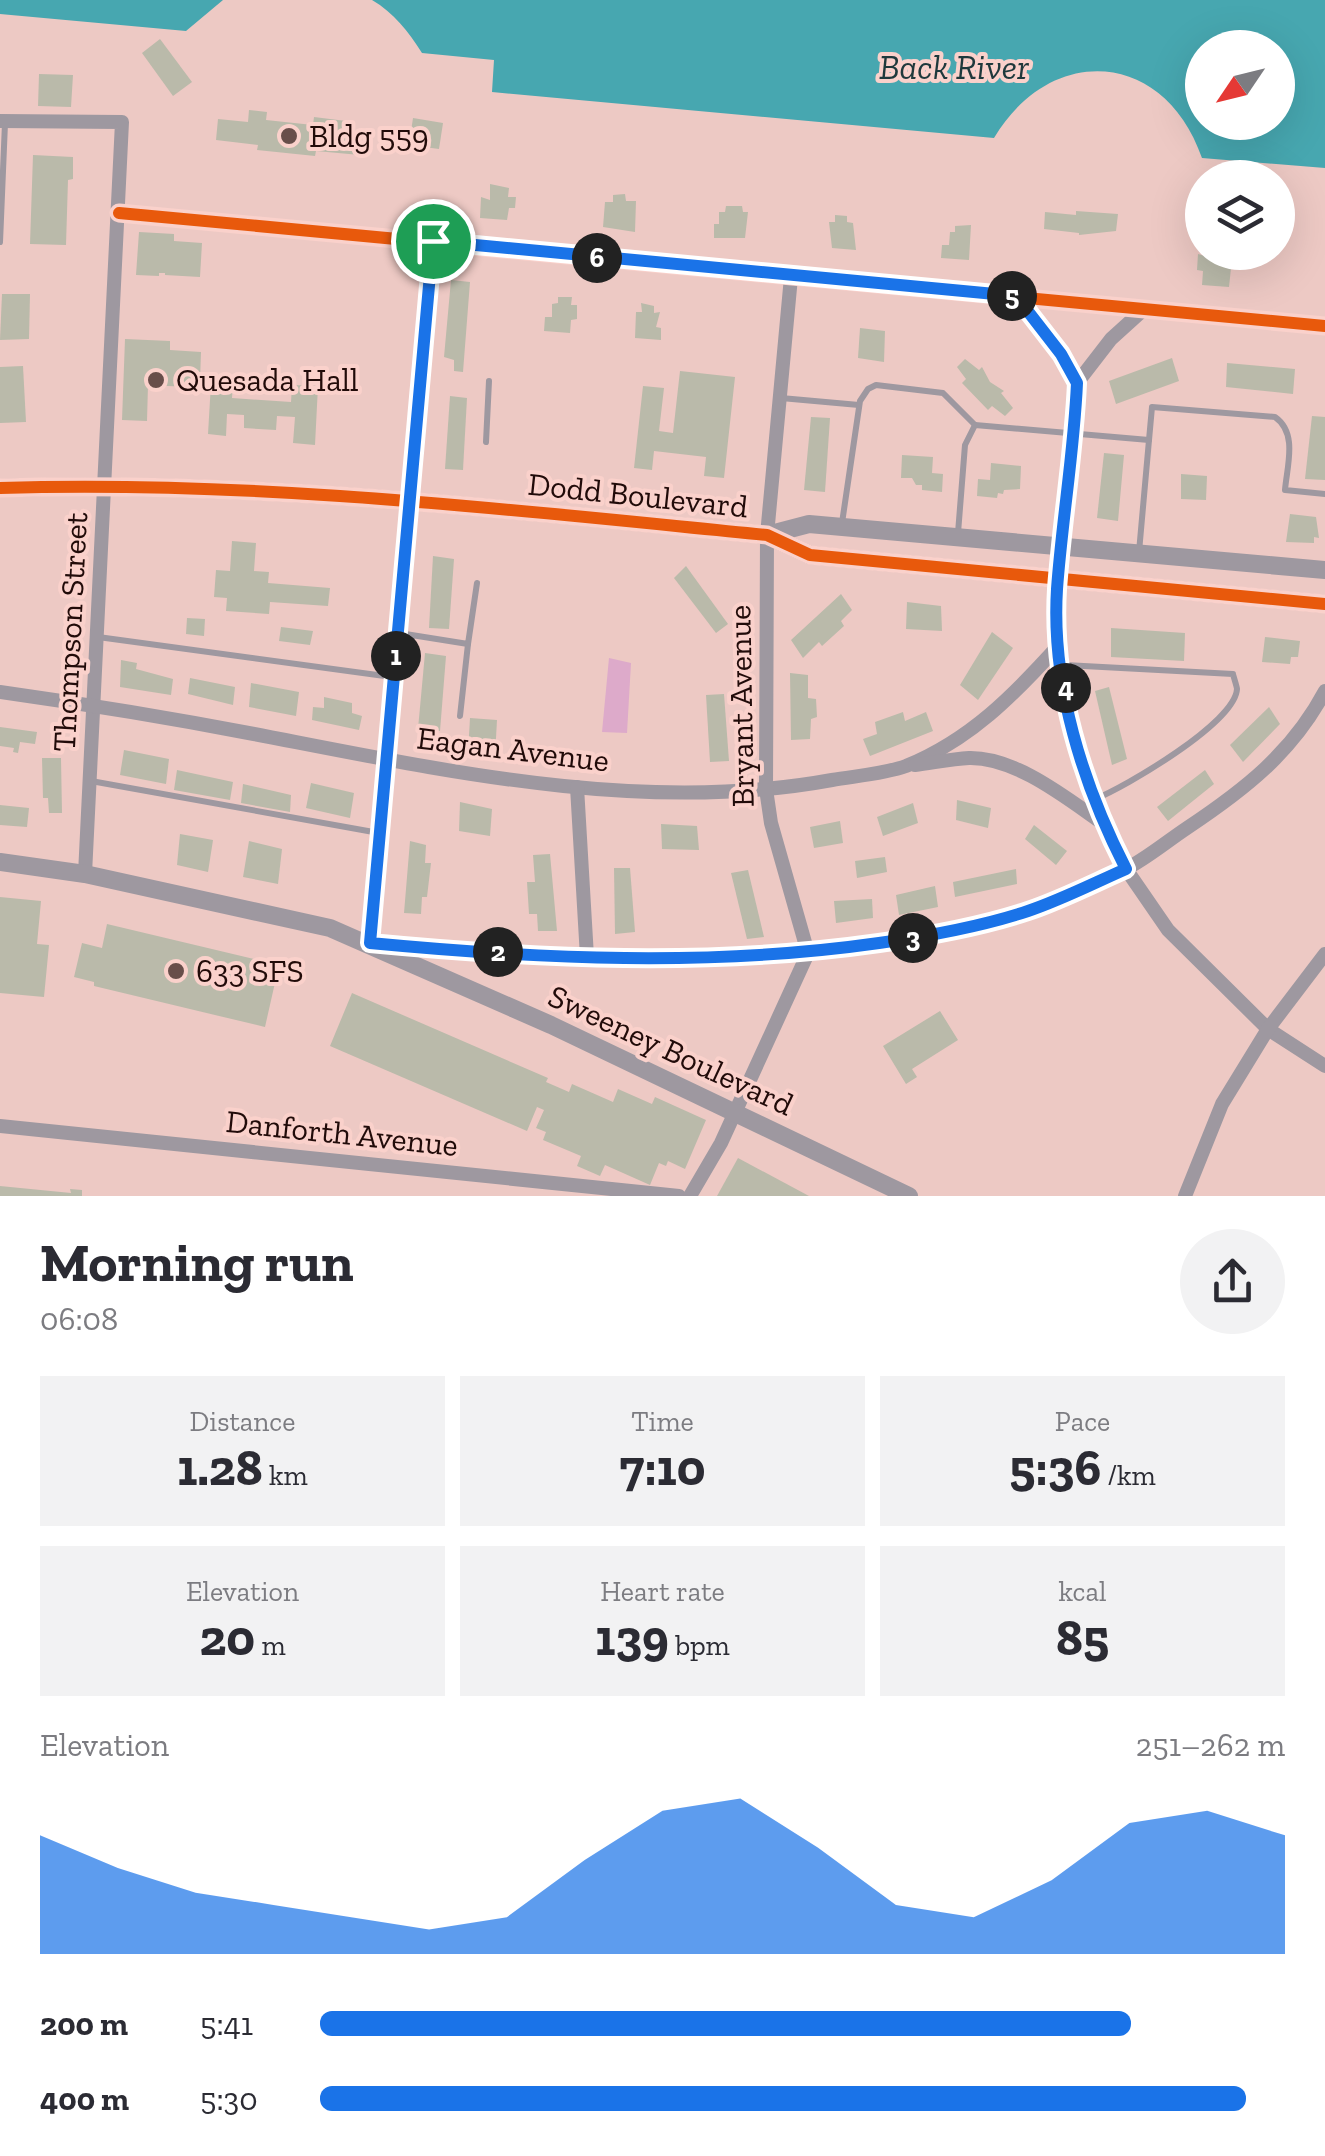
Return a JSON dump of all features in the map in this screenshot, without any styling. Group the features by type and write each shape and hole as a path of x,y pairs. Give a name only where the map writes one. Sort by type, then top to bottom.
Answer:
{"street":[{"name":"Thompson Street","path":"3,122 122,122 85,874"},
{"path":"119,213 1325,326"},
{"path":"433,241 370,943 587,957 808,953 940,934 1028,911 1126,869 1244,790 1314,712 1325,691"},
{"name":"Bryant Avenue","path":"791,278 767,536 766,789 770,823 808,953"},
{"path":"1016,296 1061,354 1077,383"},
{"path":"1143,310 1100,352 1077,383 1058,579 1059,645 1076,752 1103,824 1126,869 1168,930 1268,1029 1325,1066"},
{"name":"Dodd Boulevard","path":"0,488 105,485 412,499 767,536 810,555 1325,604"},
{"name":"Dodd Boulevard","path":"767,536 809,524 1325,570"},
{"name":"Eagan Avenue","path":"904,767 974,730 1018,691 1059,645"},
{"name":"Eagan Avenue","path":"0,692 95,705 385,761 577,787 710,792 777,790 972,758 1046,783 1103,824"},
{"path":"577,787 587,957"},
{"name":"Sweeney Boulevard","path":"0,862 85,874 323,926 370,943 909,1196"},
{"path":"690,1196 721,1143 808,953"},
{"path":"1185,1196 1222,1104 1268,1029 1325,954"},
{"name":"Danforth Avenue","path":"0,1126 679,1196"}],"lane":[{"path":"0,242 3,122"},
{"path":"486,442 489,380"},
{"path":"841,527 859,405 863,395 876,385 943,394 975,424 1148,440"},
{"path":"780,398 859,405"},
{"path":"1139,553 1152,407 1275,417 1290,436 1286,490 1325,494"},
{"path":"958,537 965,444 975,424"},
{"path":"460,716 477,583"},
{"path":"398,633 468,644"},
{"path":"98,638 394,678"},
{"path":"1062,665 1233,674 1237,688 1234,698 1208,728 1172,756 1094,800"},
{"path":"90,781 380,833"}],"shaded area":[{"path":"609,658 631,663 627,733 602,732"}],"water":[{"path":"0,0 223,0 186,31 0,14"},
{"name":"Back River","path":"372,0 1325,0 1325,168 1295,166 1295,160 1202,158 1194,140 1295,140 1295,30 1185,30 1185,122 1162,96 1135,79 1106,72 1075,74 1045,85 1018,107 994,138 492,92 494,60 422,53 400,23"}],"building":[{"path":"160,39 192,82 173,96 142,53"},
{"path":"39,74 73,75 71,107 38,106"},
{"name":"Bldg 559","path":"249,110 267,112 266,120 313,125 314,117 346,121 345,129 363,131 360,155 316,151 315,156 257,150 258,145 216,140 218,119 248,122"},
{"path":"413,118 443,123 439,149 409,145"},
{"path":"33,155 73,157 73,179 68,180 66,245 30,244"},
{"path":"490,184 509,188 508,197 516,197 515,208 509,208 507,220 480,218 481,197 490,200"},
{"path":"625,194 626,201 636,201 635,232 603,227 605,202 613,202 613,195"},
{"path":"726,206 742,206 743,212 748,212 745,238 714,238 714,224 719,224 719,212 725,212"},
{"path":"1076,211 1118,214 1116,231 1079,235 1044,229 1045,212 1076,215"},
{"path":"835,215 847,216 847,222 853,223 856,250 832,248 829,222 835,222"},
{"path":"971,225 969,260 941,258 942,245 949,245 955,226"},
{"path":"139,232 174,234 174,241 202,243 200,277 136,275"},
{"path":"1197,270 1231,270 1229,287 1202,285 1203,271"},
{"path":"451,280 470,282 463,372 454,371 454,360 444,357"},
{"path":"2,294 30,294 29,339 0,340"},
{"path":"558,297 572,297 571,305 577,305 577,319 571,320 570,333 544,331 545,317 552,317 552,304 558,303"},
{"path":"641,303 654,306 654,313 660,312 656,327 661,328 661,340 635,338 636,312 642,312"},
{"path":"860,328 885,331 884,362 858,358"},
{"name":"Quesada Hall","path":"125,339 170,341 170,350 201,352 200,381 188,380 188,387 148,385 147,421 122,420"},
{"path":"1172,358 1179,381 1116,404 1109,381"},
{"path":"965,359 979,370 982,367 990,382 1004,391 1001,393 1013,408 1005,416 992,406 988,410 962,383 966,379 957,367"},
{"path":"1227,363 1295,369 1293,394 1226,387"},
{"path":"23,366 26,422 0,423 0,367"},
{"path":"680,371 735,377 724,478 704,476 706,457 654,451 652,470 634,468 643,386 664,388 659,431 673,433"},
{"path":"211,383 233,384 232,398 291,402 292,385 318,386 315,445 293,443 295,417 277,416 276,430 244,428 244,415 227,414 226,436 208,434"},
{"path":"450,396 467,398 463,470 445,469"},
{"path":"1312,416 1325,417 1325,480 1305,479"},
{"path":"811,417 830,418 825,492 804,490"},
{"path":"1104,453 1124,455 1118,521 1097,518"},
{"path":"902,455 933,457 932,473 943,474 942,492 922,490 922,485 916,485 912,478 901,478"},
{"path":"991,463 1021,466 1020,489 1004,490 997,498 977,496 978,479 990,480"},
{"path":"1181,474 1207,476 1206,500 1181,499"},
{"path":"1290,514 1316,517 1319,538 1314,537 1314,543 1286,542"},
{"path":"232,541 256,543 254,571 269,572 268,583 330,588 328,606 270,602 269,614 226,611 227,598 214,597 216,570 230,571"},
{"path":"433,556 454,559 449,629 429,628"},
{"path":"686,566 728,624 716,633 674,578"},
{"path":"841,594 852,610 841,621 844,626 803,658 791,640"},
{"path":"907,602 941,606 942,631 906,629"},
{"path":"187,618 205,619 204,636 186,634"},
{"path":"281,627 313,631 310,645 279,641"},
{"path":"1111,628 1185,633 1184,661 1111,657"},
{"path":"992,632 1013,648 978,700 960,685"},
{"path":"1265,637 1300,641 1298,657 1291,657 1290,664 1262,662"},
{"path":"425,653 446,656 440,731 418,729"},
{"path":"121,660 137,663 136,669 173,679 171,695 120,687"},
{"path":"790,673 808,675 808,698 816,699 817,717 811,719 810,739 791,740"},
{"path":"190,678 235,687 233,705 188,694"},
{"path":"251,683 299,692 296,716 249,707"},
{"path":"1109,687 1127,759 1112,765 1095,691"},
{"path":"724,694 729,761 710,762 706,695"},
{"path":"324,697 352,703 352,713 362,716 359,730 312,720 313,707 324,708"},
{"path":"1269,707 1280,724 1243,762 1230,745"},
{"path":"903,712 905,721 926,712 933,731 870,756 863,739 877,734 875,722"},
{"path":"470,718 497,720 495,756 468,753"},
{"path":"0,727 37,732 35,744 20,742 18,753 13,752 14,748 0,746"},
{"path":"124,750 169,759 166,784 120,775"},
{"path":"42,758 61,758 62,813 49,813 48,798 43,798"},
{"path":"177,770 233,782 230,800 174,790"},
{"path":"1205,770 1214,784 1168,821 1157,807"},
{"path":"311,783 354,793 350,818 306,808"},
{"path":"243,784 291,795 290,812 241,803"},
{"path":"957,800 991,808 988,828 956,820"},
{"path":"460,802 492,809 490,836 459,831"},
{"path":"913,803 918,823 883,836 877,817"},
{"path":"0,805 29,808 27,827 0,825"},
{"path":"840,821 843,843 814,848 810,827"},
{"path":"661,824 697,826 699,850 662,849"},
{"path":"1034,825 1067,851 1056,865 1025,839"},
{"path":"180,834 213,840 208,872 177,865"},
{"path":"249,841 282,849 278,884 243,877"},
{"path":"410,841 426,845 425,863 431,863 421,914 404,913"},
{"path":"550,854 557,931 538,931 537,914 529,914 527,882 535,882 533,855"},
{"path":"885,857 887,872 857,878 855,861"},
{"path":"614,868 630,868 635,932 615,934"},
{"path":"1016,869 1017,884 955,897 953,882"},
{"path":"748,870 764,937 747,939 731,873"},
{"path":"935,886 938,907 899,915 896,895"},
{"path":"0,897 41,901 37,944 49,945 44,997 0,993"},
{"path":"872,899 873,918 836,923 834,901"},
{"name":"633 SFS","path":"107,924 279,965 265,1027 94,986 94,982 74,977 82,943 102,948"},
{"path":"352,993 548,1078 546,1082 569,1092 572,1084 613,1102 618,1089 652,1104 655,1097 706,1120 685,1169 668,1161 666,1166 659,1163 650,1185 605,1165 600,1176 577,1166 581,1156 543,1140 546,1132 536,1128 544,1110 537,1107 527,1131 330,1046"},
{"path":"940,1011 958,1040 912,1069 917,1077 906,1084 883,1046"},
{"path":"738,1158 809,1196 717,1196"},
{"path":"0,1186 71,1193 70,1189 82,1190 82,1196 0,1196"}],"cycle path":[{"path":"119,213 1325,326"},
{"path":"0,488 192,488 480,507 767,535 810,555 1325,604"}],"place":[{"name":"Bldg 559","path":"289,136"},
{"name":"Quesada Hall","path":"156,380"},
{"name":"633 SFS","path":"176,971"}],"route":[{"path":"433,241 791,278 1016,296 1061,354 1077,383 1056,632 1076,752 1103,824 1126,869 1028,911 940,934 808,953 587,957 370,943 433,241"}]}
